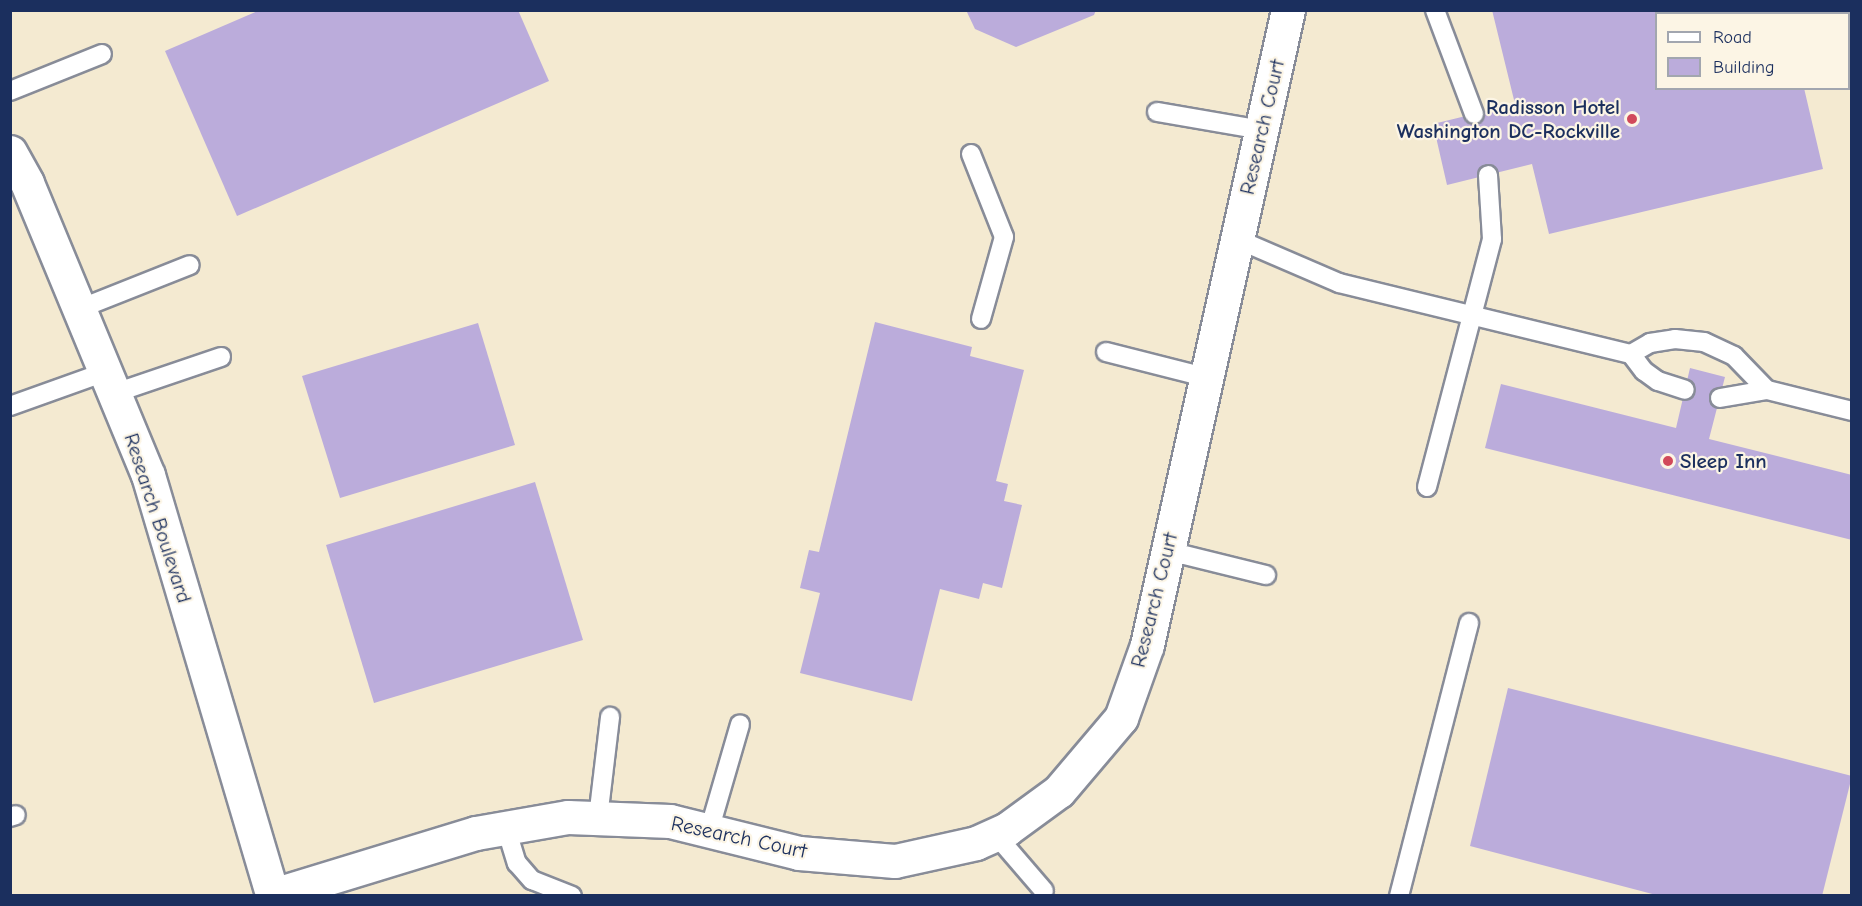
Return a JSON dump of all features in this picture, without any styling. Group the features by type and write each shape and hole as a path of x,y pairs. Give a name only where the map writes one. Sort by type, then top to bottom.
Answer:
{"street":[{"name":"Research Court","path":"272,896 476,833 568,817 669,821 798,853 895,861 976,843 995,834 1059,791 1120,718 1147,645 1288,10"},
{"name":"Research Boulevard","path":"12,158 80,309 148,475 272,896"}],"lane":[{"path":"1435,10 1474,114"},
{"path":"10,91 102,54"},
{"path":"1156,112 1262,130"},
{"path":"970,154 1004,237 981,320"},
{"path":"1427,487 1492,239 1488,175"},
{"path":"1237,238 1339,283 1631,354 1658,342 1704,342 1734,356 1767,390"},
{"path":"80,309 190,265"},
{"path":"1106,352 1205,377"},
{"path":"1631,354 1644,372 1658,381 1685,390"},
{"path":"10,406 221,357"},
{"path":"1720,398 1767,390 1851,411"},
{"path":"1168,551 1266,574"},
{"path":"1399,896 1469,623"},
{"path":"597,818 610,717"},
{"path":"708,831 740,724"},
{"path":"506,828 517,863 532,880 572,896"},
{"path":"995,834 1044,891"}],"building":[{"path":"260,10 518,10 549,81 237,216 165,51"},
{"path":"966,10 1096,10 1094,15 1016,47 975,29"},
{"name":"Radisson Hotel Washington DC-Rockville","path":"1492,10 1785,10 1786,12 1655,12 1655,90 1804,90 1823,169 1549,234 1532,164 1447,185 1433,124 1515,104"},
{"path":"875,322 972,347 970,356 1024,370 996,481 1008,484 1004,501 1022,505 1002,588 983,583 979,599 940,589 912,701 800,673 820,593 800,588 809,550 819,552"},
{"path":"478,323 515,445 340,498 302,376"},
{"name":"Sleep Inn","path":"1690,368 1725,377 1709,439 1852,475 1852,540 1485,448 1501,384 1676,428"},
{"path":"535,482 583,640 374,703 326,545"},
{"path":"1508,688 1852,776 1822,896 1660,896 1470,846"}],"place":[{"name":"Radisson Hotel Washington DC-Rockville","path":"1632,119"},
{"name":"Sleep Inn","path":"1668,461"}]}
